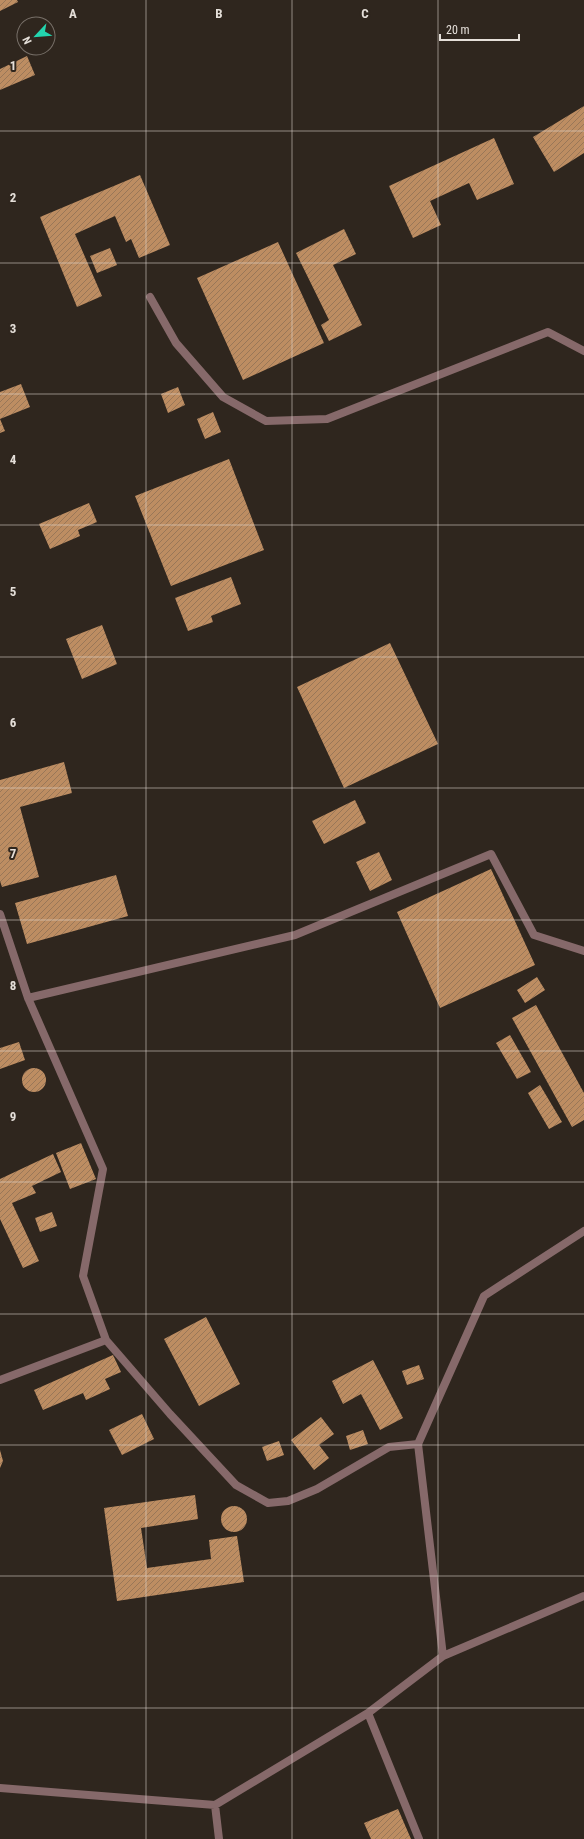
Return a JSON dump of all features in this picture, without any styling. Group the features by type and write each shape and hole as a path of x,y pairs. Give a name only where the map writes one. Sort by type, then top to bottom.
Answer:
{"street":[{"path":"150,297 176,343 223,397 266,421 327,419 548,332 584,351"},
{"path":"28,998 295,935 491,854 534,935 584,951"},
{"path":"0,914 28,998 104,1169 83,1276 106,1340 170,1414 236,1485 268,1503 288,1501 317,1489 389,1447 418,1444"},
{"path":"443,1656 418,1444 484,1296 584,1230"},
{"path":"0,1380 106,1340"},
{"path":"0,1788 215,1805 368,1713 443,1656 584,1596"},
{"path":"368,1713 419,1839"},
{"path":"215,1805 219,1839"}],"building":[{"path":"0,0 17,0 18,2 0,11"},
{"path":"27,56 35,75 0,90 0,69"},
{"path":"584,106 584,153 554,172 533,137"},
{"path":"494,138 514,184 477,200 469,183 430,201 441,225 413,238 389,186"},
{"path":"140,175 170,245 139,258 131,239 126,242 115,216 75,234 102,296 77,307 40,217"},
{"path":"344,229 356,254 333,265 362,325 329,341 321,325 329,320 296,253"},
{"path":"278,242 324,343 243,380 197,278"},
{"path":"110,248 117,265 97,273 90,256"},
{"path":"21,384 30,407 0,419 0,392"},
{"path":"178,387 185,405 168,413 161,394"},
{"path":"213,412 221,432 205,439 197,419"},
{"path":"0,419 5,431 0,433"},
{"path":"229,459 264,550 171,586 135,496"},
{"path":"89,503 97,522 78,530 80,536 50,549 39,524"},
{"path":"231,577 241,604 211,616 213,622 188,631 175,598"},
{"path":"102,625 117,664 82,679 66,639"},
{"path":"390,643 438,744 344,788 297,687"},
{"path":"64,762 72,793 20,807 39,877 2,887 0,881 0,780"},
{"path":"355,800 366,823 324,844 312,821"},
{"path":"379,852 392,880 370,891 356,862"},
{"path":"491,869 535,965 440,1008 397,912"},
{"path":"116,875 128,916 27,944 15,903"},
{"path":"537,977 545,990 525,1003 517,990"},
{"path":"536,1005 584,1093 584,1120 572,1127 512,1018"},
{"path":"510,1035 531,1072 517,1079 496,1043"},
{"path":"19,1042 25,1060 0,1069 0,1048"},
{"path":"34,1068 42,1072 46,1080 42,1088 34,1092 26,1088 22,1080 26,1072"},
{"path":"540,1085 562,1122 549,1129 528,1093"},
{"path":"81,1143 96,1179 70,1189 56,1153"},
{"path":"53,1154 61,1172 32,1186 36,1193 12,1203 39,1261 23,1268 0,1219 0,1179"},
{"path":"52,1212 57,1226 40,1232 35,1218"},
{"path":"206,1317 240,1384 199,1406 164,1339"},
{"path":"113,1355 121,1372 105,1379 110,1389 86,1400 83,1393 43,1410 34,1390"},
{"path":"373,1360 403,1418 380,1430 361,1394 343,1404 332,1381"},
{"path":"419,1365 424,1379 407,1385 402,1371"},
{"path":"142,1414 154,1439 122,1455 109,1430"},
{"path":"321,1417 334,1434 319,1445 329,1458 314,1470 291,1440"},
{"path":"363,1430 368,1444 350,1450 346,1436"},
{"path":"279,1441 284,1455 267,1461 262,1447"},
{"path":"0,1450 3,1461 0,1468"},
{"path":"195,1495 198,1519 141,1528 147,1568 211,1559 209,1540 237,1536 244,1582 117,1601 104,1508"},
{"path":"234,1506 243,1510 247,1519 243,1528 234,1532 225,1528 221,1519 225,1510"},
{"path":"398,1809 411,1839 371,1839 364,1823"}]}
